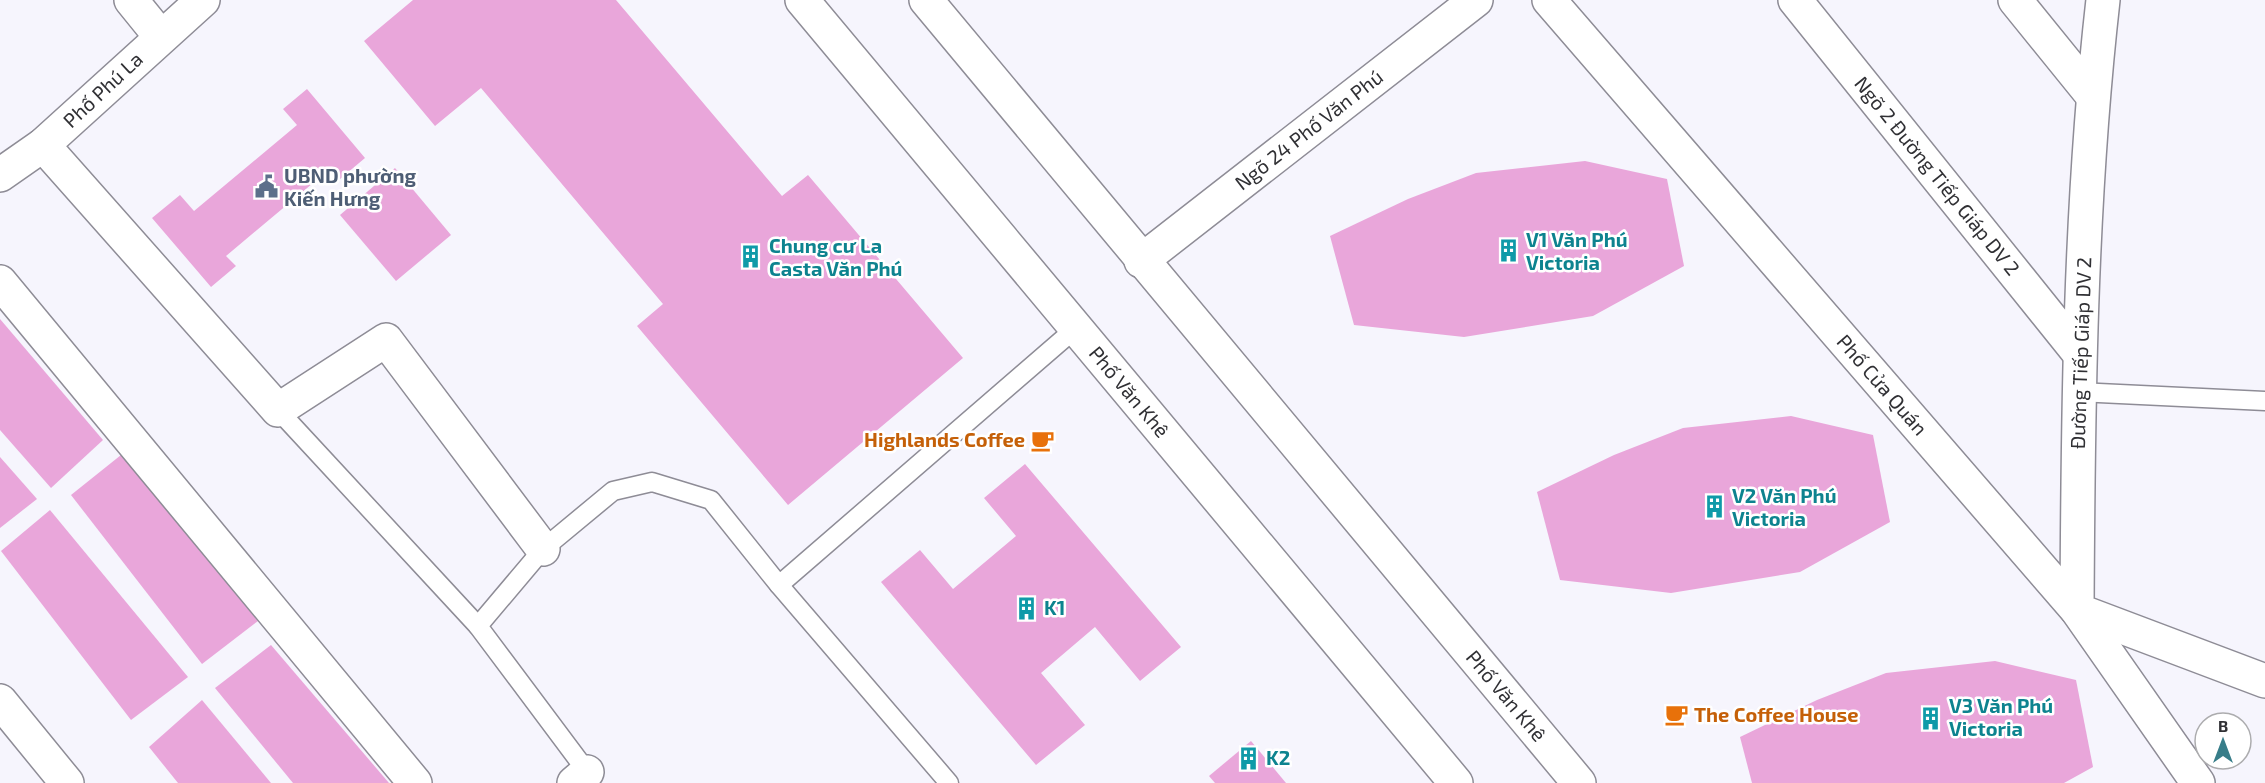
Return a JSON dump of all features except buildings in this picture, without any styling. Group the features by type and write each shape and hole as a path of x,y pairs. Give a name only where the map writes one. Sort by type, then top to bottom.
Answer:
{"street":[{"path":"130,0 161,37"},
{"name":"Phố Phú La","path":"0,175 43,145 203,0"},
{"name":"Phố Văn Khê","path":"802,0 1456,783"},
{"name":"Phố Văn Khê","path":"926,0 1141,261 1579,783"},
{"name":"Ngõ 24 Phố Văn Phú","path":"1141,261 1476,0"},
{"name":"Phố Cửa Quán","path":"1549,0 2077,610 2198,783"},
{"name":"Ngõ 2 Đường Tiếp Giáp DV 2","path":"1795,0 2078,352"},
{"path":"2015,0 2092,95"},
{"name":"Đường Tiếp Giáp DV 2","path":"2077,610 2078,352 2092,95 2103,0"},
{"path":"43,145 278,410 386,340 543,549"},
{"path":"0,282 415,783"},
{"path":"2077,610 2265,681"},
{"path":"0,701 67,783"}],"lane":[{"path":"779,585 1076,328"},
{"path":"2078,392 2265,401"},
{"path":"278,410 478,626 586,779"},
{"path":"478,626 543,549 613,492 652,482 711,500 779,585 949,783"}],"place":[{"name":"UBND phường Kiến Hưng","path":"266,187"},
{"name":"V1 Văn Phú Victoria","path":"1508,251"},
{"name":"Chung cư La Casta Văn Phú","path":"751,257"},
{"name":"Highlands Coffee","path":"1043,440"},
{"name":"V2 Văn Phú Victoria","path":"1714,507"},
{"name":"K1","path":"1026,608"},
{"name":"The Coffee House","path":"1676,715"},
{"name":"V3 Văn Phú Victoria","path":"1931,718"},
{"name":"K2","path":"1248,758"}]}
